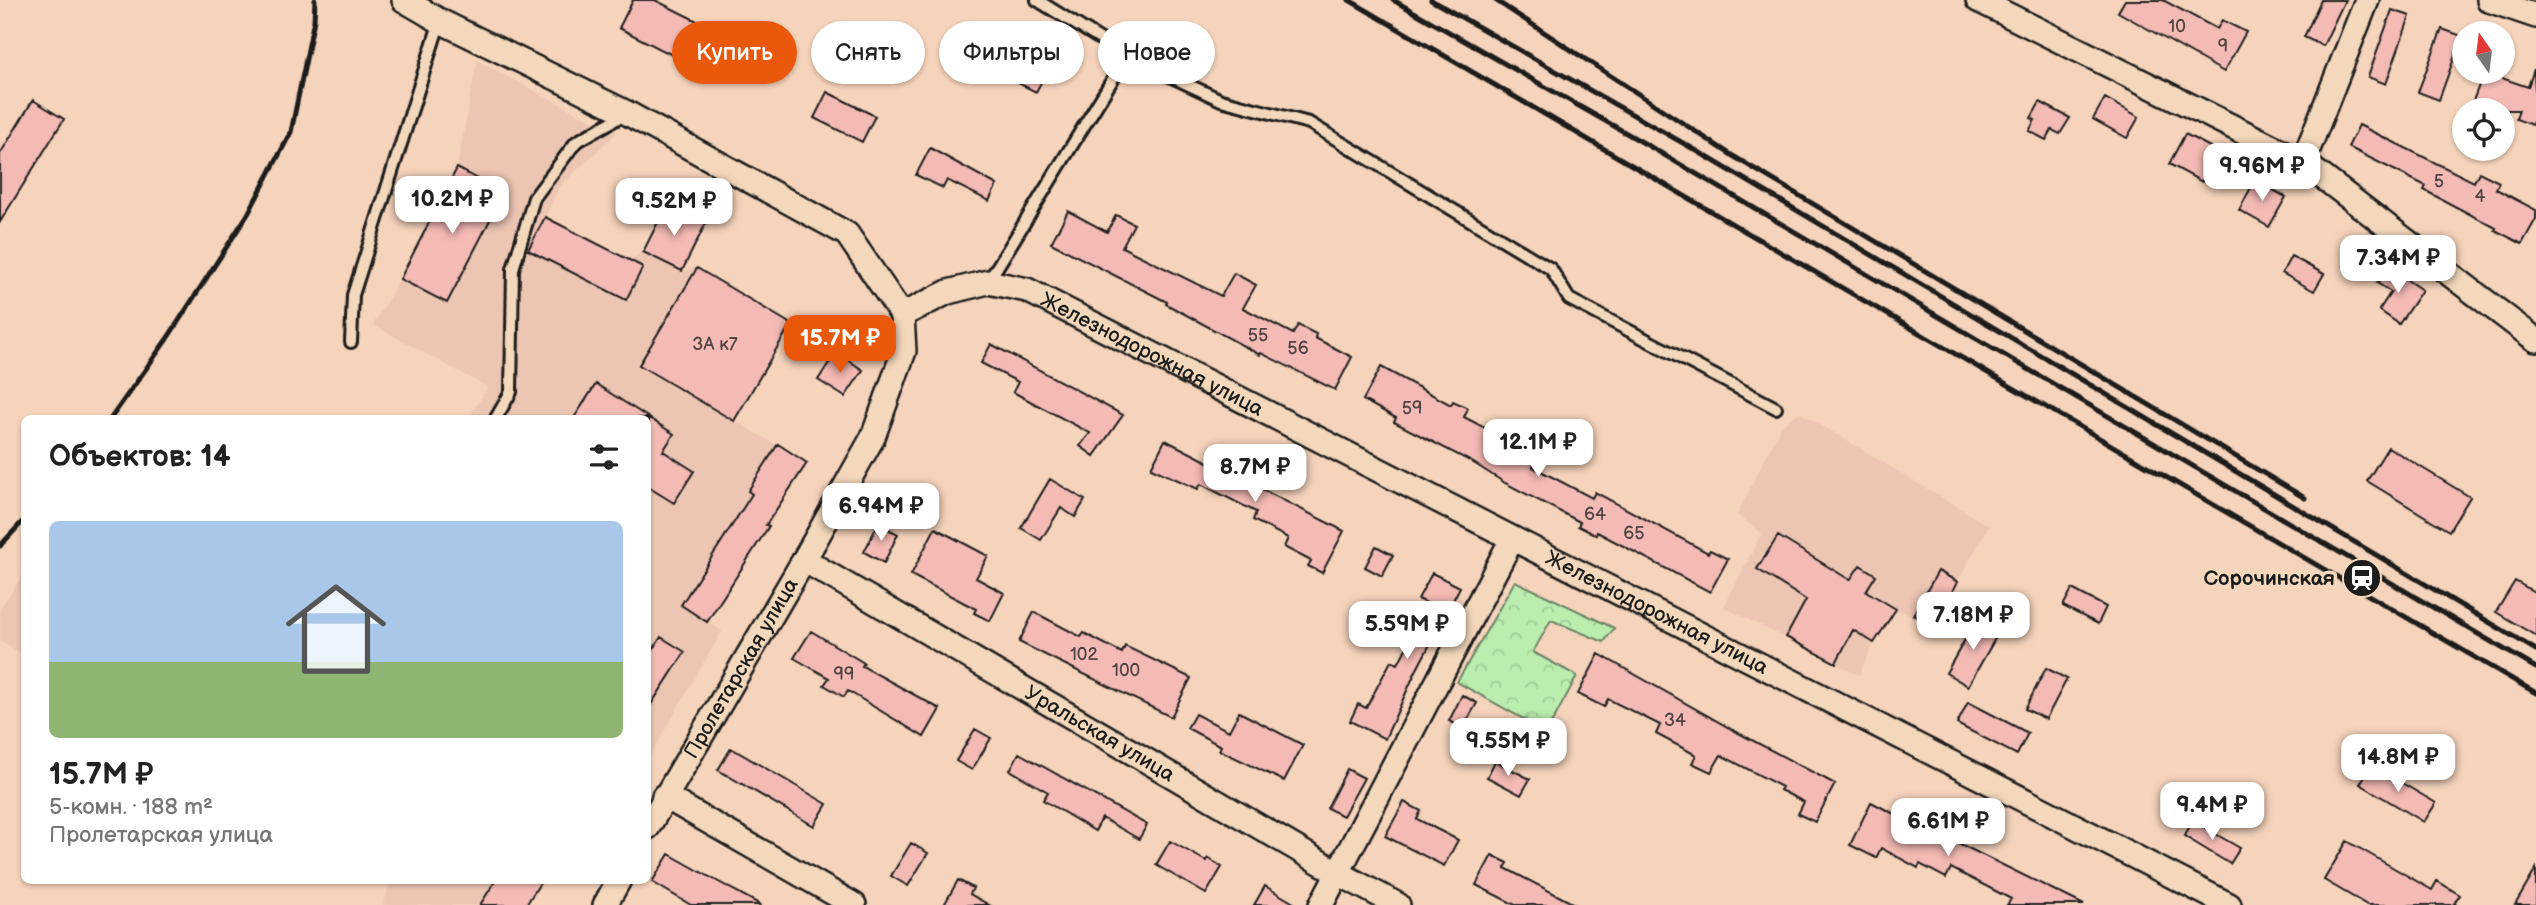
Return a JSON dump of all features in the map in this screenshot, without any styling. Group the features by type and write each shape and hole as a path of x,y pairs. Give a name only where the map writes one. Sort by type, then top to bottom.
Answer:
{"street":[{"path":"404,0 440,22 627,113 847,234 902,315"},
{"path":"1979,0 2303,162 2536,340"},
{"path":"2303,162 2367,0"},
{"path":"2489,0 2536,16"},
{"name":"Железнодорожная улица","path":"902,315 948,292 988,282 1027,290 2229,905"},
{"name":"Пролетарская улица","path":"651,821 873,437 904,351 902,315"},
{"path":"1321,905 1340,874 1512,539"},
{"name":"Уральская улица","path":"804,560 1340,874 1398,905"},
{"path":"664,796 854,905"},
{"path":"605,905 617,884"}],"lane":[{"path":"1037,0 1098,37"},
{"path":"351,342 353,295 440,22"},
{"path":"988,282 1109,84"},
{"path":"1188,84 1221,100 1309,123 1551,269 1569,299 1776,408"},
{"path":"498,415 511,392 513,269 534,198 576,142 627,113"}],"shaded area":[{"path":"477,61 616,133 560,186 545,217 630,260 643,252 682,271 697,268 791,324 735,421 807,463 707,621 722,631 651,754 651,415 471,415 488,387 373,325 400,279 457,168"},
{"path":"1799,412 1989,526 1932,626 1913,615 1896,610 1874,643 1859,675 1724,607 1762,533 1737,515 1781,426"},
{"path":"21,578 21,653 0,641 0,609"},
{"path":"390,884 493,884 480,905 383,905"}],"green space":[{"path":"1515,581 1614,628 1604,642 1551,620 1533,652 1577,676 1547,732 1457,682"}],"building":[{"path":"633,0 655,0 697,21 672,21 672,55 619,28"},
{"path":"2125,0 2163,0 2217,29 2222,20 2246,32 2224,72 2118,12"},
{"path":"2321,0 2345,0 2323,46 2304,37"},
{"path":"2392,10 2410,16 2386,84 2368,77"},
{"path":"2442,29 2452,32 2452,64 2439,100 2418,92"},
{"path":"2534,69 2536,113 2532,125 2516,119 2519,110 2515,110 2515,98 2474,98 2479,84 2515,83 2528,87"},
{"path":"1020,84 1040,84 1036,92"},
{"path":"827,92 875,116 862,142 814,118"},
{"path":"2105,98 2139,117 2127,138 2093,119"},
{"path":"33,100 64,119 0,222 0,154"},
{"path":"2040,102 2070,118 2060,134 2052,130 2046,140 2029,131 2035,120 2031,118"},
{"path":"2359,125 2474,182 2479,172 2499,182 2496,189 2536,210 2536,219 2522,244 2424,190 2426,186 2348,147"},
{"path":"2185,134 2218,151 2202,182 2169,164"},
{"path":"930,148 997,185 989,201 947,180 943,188 916,175"},
{"path":"457,168 504,193 447,303 400,279"},
{"path":"2255,180 2286,197 2269,227 2239,210"},
{"path":"667,204 706,223 682,271 643,252"},
{"path":"1068,211 1107,232 1116,215 1134,224 1122,247 1221,296 1234,273 1256,285 1243,308 1293,334 1298,325 1316,334 1315,338 1352,357 1335,390 1261,353 1260,355 1166,304 1167,302 1051,243"},
{"path":"545,217 643,267 626,300 528,250"},
{"path":"2291,256 2324,274 2314,291 2282,273"},
{"path":"2388,267 2422,290 2399,324 2379,310 2391,292 2377,283"},
{"path":"697,268 791,324 734,421 639,365"},
{"path":"991,344 1123,415 1094,456 1080,446 1090,433 1013,392 1018,382 981,363"},
{"path":"836,352 863,370 845,397 818,380"},
{"path":"1381,367 1451,405 1453,401 1468,408 1464,417 1539,456 1533,467 1592,498 1595,492 1708,553 1710,550 1728,559 1710,592 1597,532 1596,535 1578,526 1580,522 1394,422 1396,418 1363,400"},
{"path":"596,384 644,415 576,415"},
{"path":"651,419 674,434 663,451 694,471 674,503 651,489"},
{"path":"1165,440 1344,531 1322,573 1308,566 1311,561 1284,547 1288,538 1253,520 1256,512 1201,484 1198,489 1151,468"},
{"path":"778,444 807,463 707,622 681,605 752,494 748,491"},
{"path":"2388,447 2470,497 2449,531 2367,481"},
{"path":"1050,479 1085,500 1075,517 1061,508 1041,540 1021,528"},
{"path":"878,524 898,534 884,563 864,552"},
{"path":"935,528 988,556 976,578 1004,593 990,621 974,613 976,609 911,575"},
{"path":"1778,536 1850,580 1860,565 1876,575 1866,591 1896,609 1874,643 1853,630 1836,663 1786,637 1806,600 1757,569"},
{"path":"1376,546 1393,555 1382,576 1365,567"},
{"path":"1938,571 1958,582 1932,626 1913,615"},
{"path":"1432,573 1460,587 1415,673 1385,739 1350,721 1358,704 1366,708 1391,661 1398,664 1429,604 1418,599"},
{"path":"2515,581 2536,593 2536,636 2496,612"},
{"path":"2072,589 2106,607 2098,624 2063,606"},
{"path":"1034,612 1081,637 1084,633 1122,653 1125,646 1191,678 1171,717 1019,642"},
{"path":"1978,617 2000,630 1968,686 1946,673"},
{"path":"811,631 864,663 862,666 940,709 924,737 848,691 844,697 824,685 829,678 794,658"},
{"path":"661,637 685,652 651,704 651,653"},
{"path":"1599,654 1835,784 1815,822 1798,814 1804,802 1780,790 1782,787 1721,755 1711,772 1692,763 1696,755 1656,734 1660,725 1608,699 1604,707 1578,694"},
{"path":"2046,668 2067,679 2046,719 2025,709"},
{"path":"1462,695 1477,703 1463,728 1449,721"},
{"path":"1968,702 2028,733 2017,755 1957,724"},
{"path":"1239,712 1303,745 1284,781 1219,750 1221,746 1187,728 1195,714 1229,731"},
{"path":"975,729 991,738 972,770 956,761"},
{"path":"731,748 827,804 814,826 718,770"},
{"path":"1019,753 1147,825 1139,839 1102,818 1095,831 1043,800 1048,792 1010,770"},
{"path":"1495,761 1530,779 1521,795 1487,777"},
{"path":"2371,765 2436,803 2424,822 2360,784"},
{"path":"1347,769 1364,778 1343,816 1327,808"},
{"path":"1404,802 1421,811 1417,819 1458,840 1444,866 1385,836"},
{"path":"1871,802 2084,905 2007,905 2011,899 1951,868 1946,878 1920,864 1918,868 1881,848 1876,858 1850,845"},
{"path":"2193,821 2240,848 2230,864 2184,836"},
{"path":"1170,841 1222,867 1206,894 1156,865"},
{"path":"2347,841 2432,890 2437,881 2460,895 2454,904 2457,905 2367,905 2324,880"},
{"path":"911,843 928,853 908,886 891,876"},
{"path":"669,854 761,905 691,905 652,882"},
{"path":"1492,855 1508,863 1505,868 1576,905 1515,905 1476,885"},
{"path":"2536,869 2536,905 2515,905"},
{"path":"958,880 973,888 970,894 989,905 944,905"},
{"path":"493,884 539,884 526,905 480,905"},
{"path":"1265,886 1297,905 1254,905"}],"railway":[{"path":"113,415 167,339 248,214 291,132 314,20 315,0"},
{"path":"1349,0 2536,693"},
{"path":"1393,0 1649,146 2536,668"},
{"path":"1431,0 1697,151 2536,650"},
{"path":"1495,0 1733,156 2305,498"},
{"path":"0,546 21,523"}],"place":[{"name":"Сорочинская","path":"2362,578"}]}
